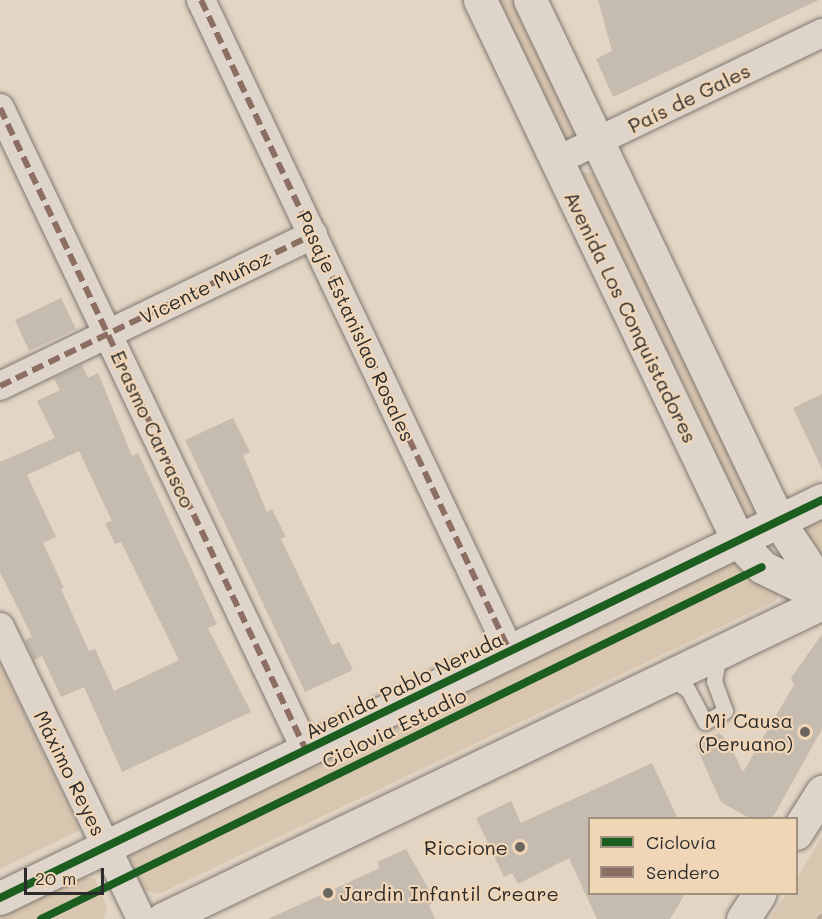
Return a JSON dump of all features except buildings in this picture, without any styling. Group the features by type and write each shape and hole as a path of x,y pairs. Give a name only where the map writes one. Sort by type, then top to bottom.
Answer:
{"street":[{"name":"Pasaje Estanislao Rosales","path":"201,0 510,652"},
{"name":"Avenida Los Conquistadores","path":"480,0 739,542 762,567 822,596"},
{"path":"530,0 779,522 822,587"},
{"name":"País de Gales","path":"556,161 822,33"},
{"name":"Erasmo Carrasco","path":"0,108 306,750"},
{"name":"Vicente Muñoz","path":"0,386 313,235"},
{"name":"Avenida Pablo Neruda","path":"0,898 822,500"},
{"path":"164,919 822,603"},
{"name":"Máximo Reyes","path":"0,627 141,919"},
{"path":"798,830 822,792"},
{"path":"743,919 758,895"}],"lane":[{"path":"668,676 688,690 705,722 725,711 714,674 726,649"}],"shaded area":[{"path":"496,0 517,0 581,137 563,147"},
{"path":"583,173 592,173 686,357 759,512 752,518 743,518 688,392 575,178"},
{"path":"822,509 822,573 791,525"},
{"path":"736,558 779,589 777,600 159,894 142,890 130,871 130,851"},
{"path":"0,663 80,830 0,869"},
{"path":"822,837 822,919 770,919 785,895 798,895 798,875"},
{"path":"75,875 95,879 107,908 103,919 0,919 0,911"}],"marked path":[{"path":"201,0 510,652"},
{"path":"0,108 306,750"},
{"path":"0,386 313,235"}],"cycle path":[{"name":"Ciclovia Estadio","path":"0,898 822,500"},
{"name":"Ciclovia Estadio","path":"41,919 762,567"}],"place":[{"name":"Mi Causa (Peruano)","path":"805,732"},
{"name":"Riccione","path":"520,847"},
{"name":"Jardin Infantil Creare","path":"328,893"}]}
